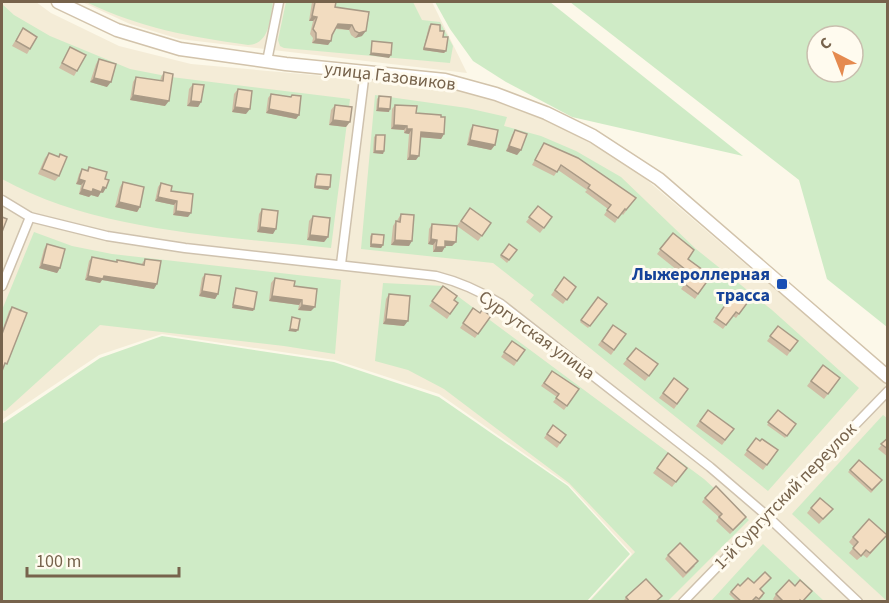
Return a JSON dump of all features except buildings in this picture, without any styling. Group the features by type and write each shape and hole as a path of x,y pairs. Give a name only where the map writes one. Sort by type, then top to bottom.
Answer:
{"street":[{"name":"улица Газовиков","path":"58,2 98,23 155,43 180,49 267,61 445,80 488,92 546,113 638,164 679,196 888,377"},
{"path":"267,61 279,2"},
{"path":"341,264 365,71"},
{"name":"Сургутская улица","path":"2,200 30,216 107,236 185,248 436,276 457,281 480,291 501,304 692,453 766,515 858,602"},
{"path":"2,286 30,216"},
{"name":"1-й Сургутский переулок","path":"683,602 888,391"}],"shaded area":[{"path":"2,2 36,2 51,13 119,46 191,64 445,84 545,119 627,163 887,385 887,601 589,601 632,554 569,485 439,394 335,360 162,334 99,355 2,420"},
{"path":"82,2 432,2 467,73 179,39 130,24"}],"green space":[{"path":"86,2 273,2 268,30 261,40 248,45 146,25"},
{"path":"286,2 413,2 422,20 440,22 453,46 450,63 284,48 280,46 278,40"},
{"path":"435,2 550,2 743,156 572,117 506,82 473,61 450,29"},
{"path":"570,2 887,2 887,327 827,279 799,180"},
{"path":"2,4 14,15 50,36 130,69 171,77 350,99 331,248 205,235 120,221 39,197 2,179"},
{"path":"375,95 467,108 507,117 504,126 541,136 576,151 621,177 696,249 772,310 859,388 768,491 530,300 534,295 493,263 361,249"},
{"path":"34,232 72,246 112,254 341,280 335,354 100,325 5,411 2,410 2,310"},
{"path":"383,283 444,286 704,479 749,520 668,601 590,601 635,552 569,483 444,389 408,370 375,361"},
{"path":"162,336 334,362 439,397 568,486 630,554 587,601 2,601 2,424 100,358"},
{"path":"883,415 887,418 887,601 792,514"},
{"path":"763,544 824,601 710,602"}],"place":[{"name":"Лыжероллерная трасса","path":"782,284"}]}
